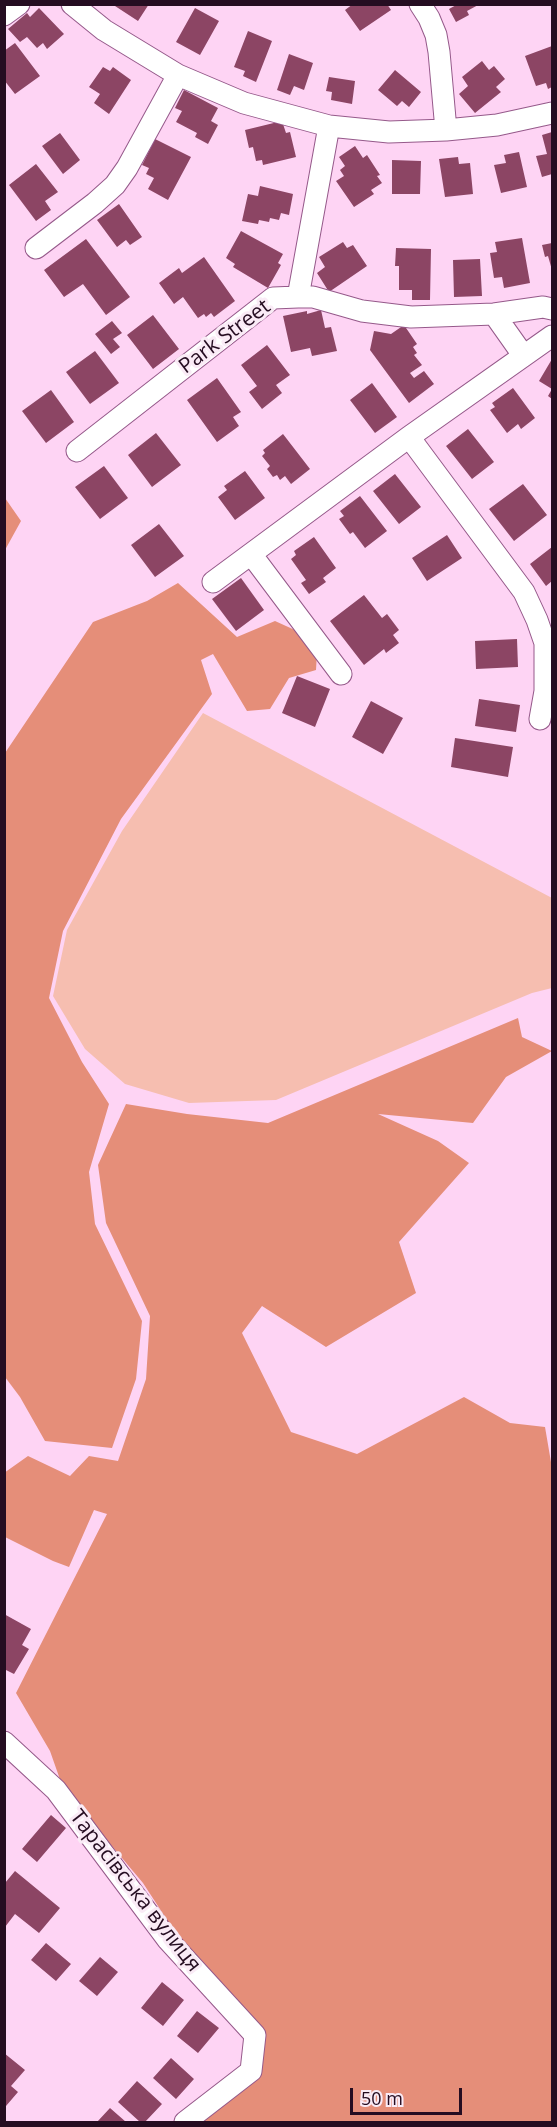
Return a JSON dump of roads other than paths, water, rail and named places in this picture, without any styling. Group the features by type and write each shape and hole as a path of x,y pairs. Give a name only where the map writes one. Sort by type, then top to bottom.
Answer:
{"street":[{"path":"4,15 19,4"},
{"path":"72,4 104,30 178,75 243,104 329,126 389,132 446,130 497,125 552,113"},
{"path":"420,4 436,35 446,130"},
{"path":"36,248 115,185 127,168 178,75"},
{"name":"Park Street","path":"77,451 273,298 298,297 329,126"},
{"path":"298,297 313,297 362,311 411,317 494,314 543,307 552,309"},
{"path":"494,314 523,354"},
{"path":"213,582 523,354 552,336"},
{"path":"409,437 524,592 537,620 544,643 544,691 540,719"},
{"path":"251,554 341,674"},
{"name":"Тарасівська вулиця","path":"4,1742 56,1790 168,1940 255,2035 251,2071 185,2122"}]}
